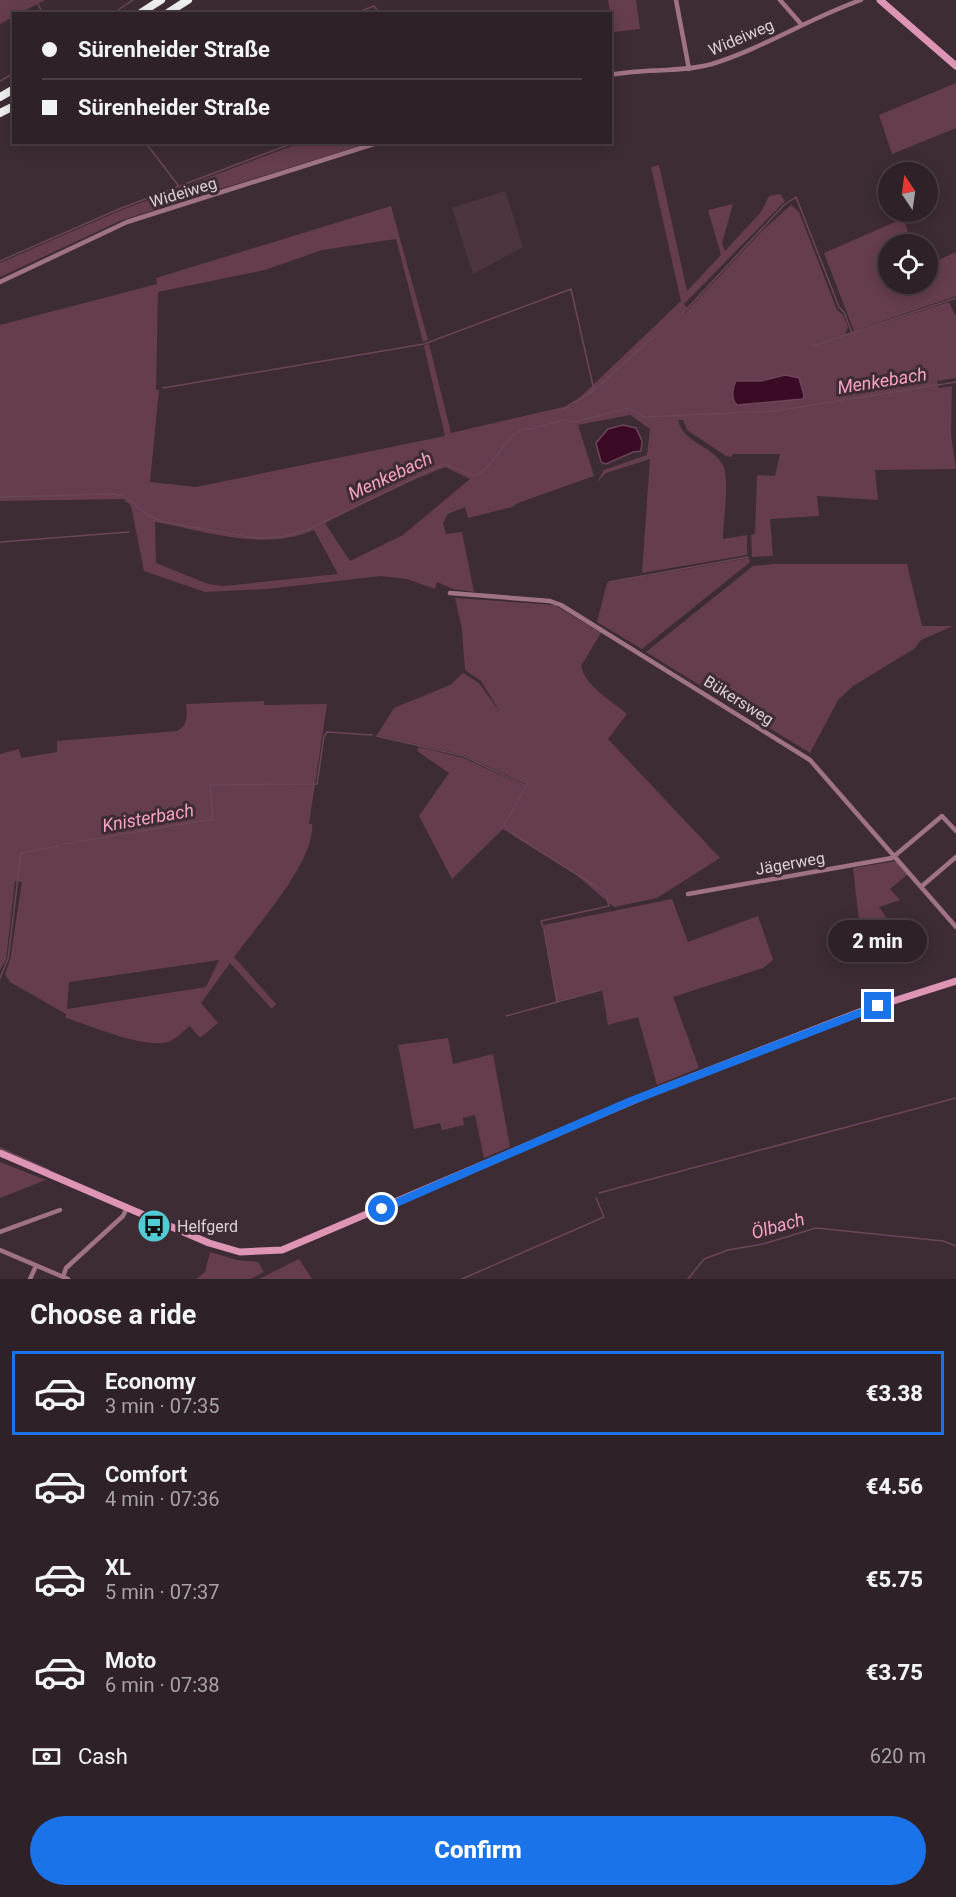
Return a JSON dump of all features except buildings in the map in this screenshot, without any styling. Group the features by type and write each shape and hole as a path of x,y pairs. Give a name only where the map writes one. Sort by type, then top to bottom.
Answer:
{"highway":[{"path":"142,12 161,0"},
{"path":"169,12 188,0"}],"main road":[{"path":"880,0 956,66"},
{"path":"0,1153 225,1249 261,1253 297,1246 640,1098 862,1011 956,981"}],"street":[{"name":"Wideiweg","path":"676,0 689,69"},
{"name":"Wideiweg","path":"780,0 801,24"},
{"name":"Wideiweg","path":"612,75 689,69 712,64 861,0"},
{"name":"Wideiweg","path":"0,282 127,222 374,144"},
{"name":"Bükersweg","path":"450,593 550,601 568,608 801,753 895,855 956,927"},
{"path":"895,855 942,816 956,831"},
{"name":"Jägerweg","path":"688,894 895,855"},
{"path":"922,886 956,857"},
{"path":"0,1250 65,1278 66,1268 123,1216 127,1208"},
{"path":"0,1232 60,1210"},
{"path":"30,1279 36,1266"}],"shaded area":[{"path":"0,0 45,0 22,12 12,12 12,18 0,24"},
{"path":"608,0 636,0 640,29 614,32"},
{"path":"956,83 956,128 892,154 879,115"},
{"path":"297,144 365,144 122,220 0,277 0,263 119,211"},
{"path":"659,165 687,291 721,255 708,210 733,204 722,243 725,251 761,212 769,196 780,194 785,201 684,304 687,308 683,315 761,232 791,205 799,212 837,310 843,315 848,327 845,334 805,348 949,302 956,317 956,378 937,381 939,388 952,386 951,435 956,469 875,470 878,500 817,496 819,516 770,519 773,556 752,557 751,535 755,534 757,475 775,476 780,454 726,456 687,430 683,420 678,420 681,428 692,440 712,453 723,465 726,490 723,539 747,535 747,555 642,573 650,459 606,473 597,482 604,470 647,455 650,429 630,415 578,425 594,476 512,507 468,518 465,507 448,514 443,523 446,534 462,532 474,592 453,589 437,582 435,589 407,579 381,576 267,589 205,592 144,571 131,506 124,499 0,501 0,325 157,284 156,278 391,206 428,340 423,342 396,239 322,250 265,270 158,292 156,390 159,390 150,482 196,487 445,436 424,346 429,344 451,433 572,405 681,301 651,167","holes":["445,467 470,479 403,535 350,561 325,523 401,485","155,522 255,540 295,536 314,530 338,574 224,586 208,584 156,563"]},
{"path":"505,191 523,247 473,274 452,208"},
{"path":"895,222 905,222 908,234 878,234 878,294 938,294 938,260 956,252 956,296 854,331 824,253"},
{"path":"785,375 799,378 803,399 737,405 735,403 733,393 736,381 761,381"},
{"path":"623,425 636,428 642,441 641,451 633,452 606,464 601,462 596,443 608,429"},
{"path":"749,558 750,562 642,649 597,622 607,583"},
{"path":"907,564 922,626 953,626 921,640 914,649 853,686 838,700 810,753 646,652 753,566"},
{"path":"455,598 555,605 601,633 581,666 588,681 627,714 608,739 720,858 657,898 614,907 573,872 503,829 452,879 419,816 449,773 417,751 419,747 464,758 524,786 525,784 464,755 377,735 394,708 450,685 463,673 479,683 502,715 481,681 465,670 462,629"},
{"path":"264,701 264,705 327,704 309,824 312,824 311,839 305,856 283,893 234,957 276,1004 272,1009 230,963 201,1003 218,1023 200,1038 190,1026 170,1041 145,1042 66,1018 66,1014 10,982 5,974 10,960 22,882 15,881 6,960 0,970 0,754 19,749 21,758 57,752 57,741 177,731 185,723 186,704","holes":["219,960 206,987 67,1009 69,982"]},
{"path":"896,861 908,874 890,889 900,900 879,907 894,928 861,938 853,868"},
{"path":"672,899 688,942 758,916 773,960 763,968 673,997 699,1068 657,1085 638,1017 608,1025 602,990 557,1001 544,925"},
{"path":"448,1038 453,1064 493,1054 510,1147 484,1158 475,1115 463,1118 464,1125 442,1130 440,1123 414,1129 398,1045"},
{"path":"0,1162 46,1180 0,1198"},
{"path":"210,1252 237,1260 258,1262 264,1272 250,1279 196,1279 205,1272"},
{"path":"299,1259 312,1279 259,1279"}],"waterway":[{"path":"115,12 133,0"},
{"path":"38,4 42,12"},
{"path":"358,12 374,6 378,12"},
{"path":"0,81 12,74"},
{"path":"147,144 178,185"},
{"path":"0,261 119,209 291,144"},
{"path":"683,313 784,205 796,197 839,307 844,312 852,333"},
{"path":"163,388 424,344 571,289 594,390"},
{"path":"812,346 956,298"},
{"path":"563,409 594,390 653,337"},
{"name":"Menkebach","path":"0,497 114,494 124,496 149,516 164,522 256,538 280,537 307,530 444,464 475,476 488,466 509,439 523,429 564,420 574,422 629,408 644,417 775,411 956,382"},
{"path":"0,542 129,532"},
{"path":"609,582 748,557"},
{"name":"Knisterbach","path":"64,844 213,819 210,785 317,784 324,736 327,732 372,735"},
{"path":"377,736 464,756 526,786 504,825 514,835 605,892 609,906 541,921 544,929"},
{"name":"Knisterbach","path":"0,978 8,959 21,853 58,846"},
{"path":"506,1016 557,1002 544,930"},
{"path":"557,1002 601,990"},
{"path":"599,1193 956,1098"},
{"path":"0,1148 49,1170"},
{"path":"462,1279 604,1217 596,1198"},
{"name":"Ölbach","path":"688,1279 704,1259 728,1250 763,1244 816,1228 943,1241 956,1246"}],"place":[{"name":"Helfgerd","path":"154,1226"}],"route":[{"path":"382,1209 631,1101 878,1006"}]}
